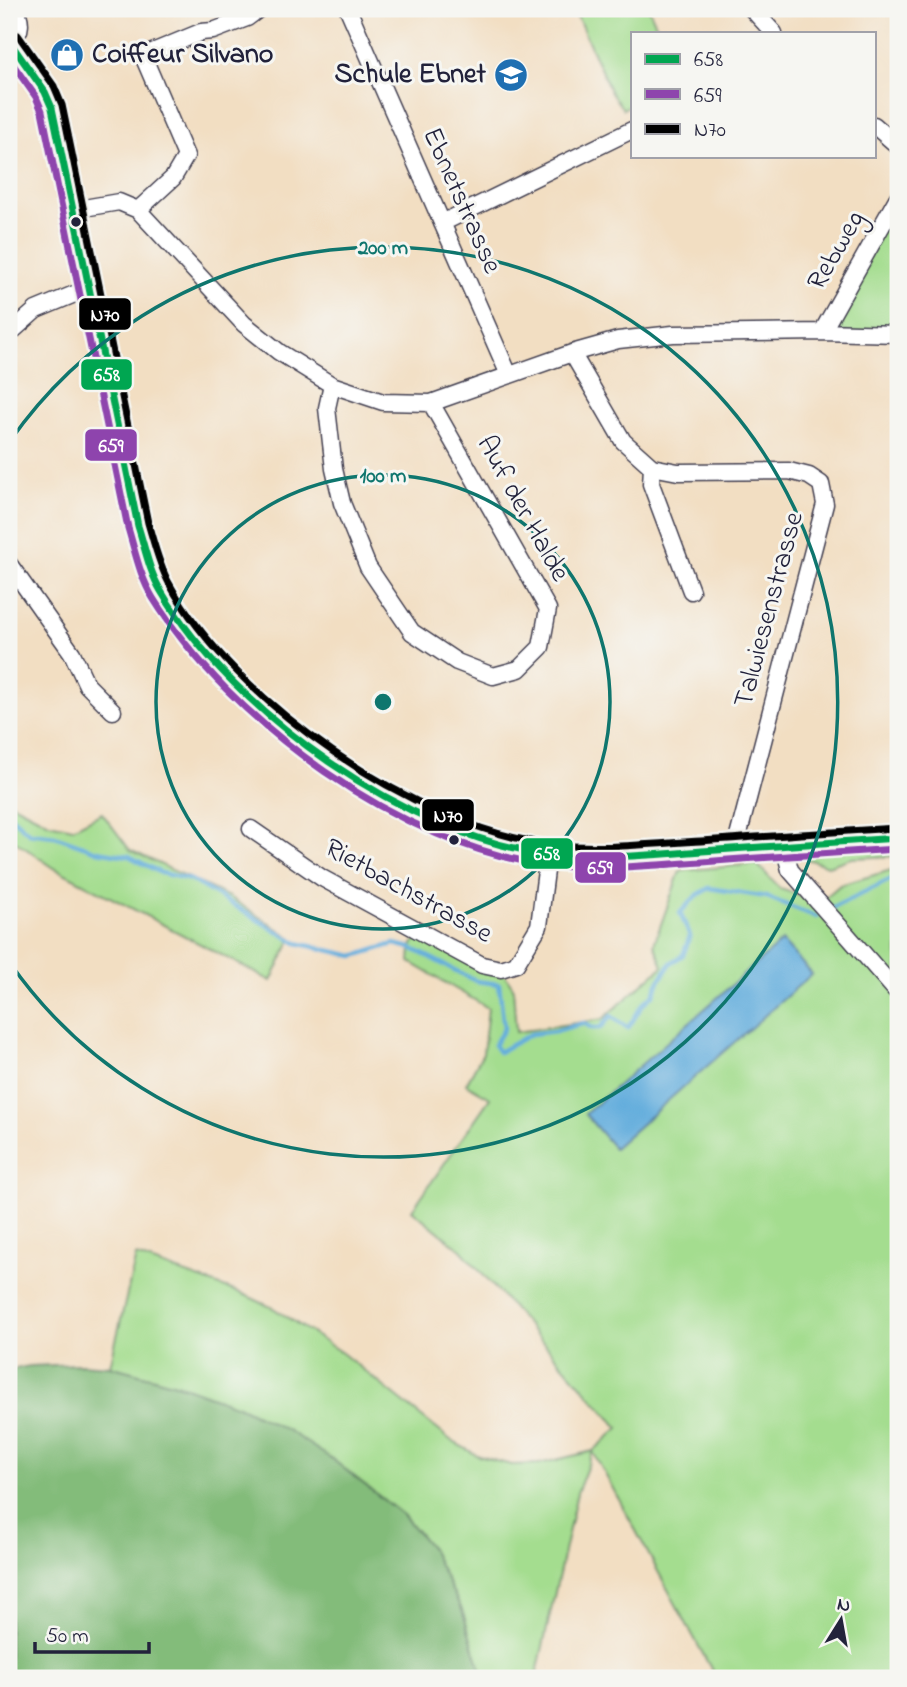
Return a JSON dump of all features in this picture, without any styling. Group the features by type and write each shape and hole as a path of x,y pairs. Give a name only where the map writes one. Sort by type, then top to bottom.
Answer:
{"street":[{"path":"138,210 173,178 186,156 143,57 201,32 214,31 247,18 259,9"},
{"name":"Ebnetstrasse","path":"348,9 509,375"},
{"path":"752,9 773,32"},
{"path":"15,10 16,28 9,41 45,92 52,108 138,526 148,561 165,597 203,651 256,704 314,749 378,792 458,832 508,847 580,858 898,838"},
{"path":"876,127 898,146"},
{"path":"442,223 631,130"},
{"name":"Rebweg","path":"822,332 898,197"},
{"path":"72,210 119,202 138,210 244,324 279,352 332,385 383,402 431,403 572,353 618,340 673,334 898,334"},
{"path":"9,334 36,310 89,288"},
{"path":"572,353 623,441 652,467 651,484 691,590"},
{"name":"Auf der Halde","path":"332,385 327,408 334,469 342,503 368,567 412,632 468,668 493,676 519,669 541,647 548,609 431,403"},
{"name":"Talwiesenstrasse","path":"652,467 678,472 789,471 809,475 821,484 825,504 738,837 739,849"},
{"path":"9,564 72,653 87,685 113,710"},
{"name":"Rietbachstrasse","path":"251,829 322,878 482,965 501,969 516,964 538,926 548,855"},
{"path":"784,846 790,870 898,993"}],"green space":[{"path":"574,9 649,9 660,32 631,32 631,105 623,109 611,93"},
{"path":"898,197 898,334 822,332"},
{"path":"9,802 49,823 73,828 102,813 130,850 229,897 292,938 271,981 54,868 9,837"},
{"path":"898,838 898,856 851,858 828,866 807,859 813,844"},
{"path":"757,864 780,889 820,902 840,885 898,868 898,1678 716,1678 593,1452 577,1493 536,1678 483,1678 462,1610 430,1547 404,1516 332,1459 287,1430 238,1406 183,1386 110,1366 136,1256 243,1294 273,1308 342,1353 453,1442 479,1456 511,1465 539,1464 593,1451 619,1428 461,1250 412,1210 490,1098 466,1084 483,1053 488,1008 410,962 411,948 421,931 501,969 513,987 516,1032 603,1019 663,966 654,944 680,871"},
{"path":"29,1366 110,1366 183,1386 238,1406 287,1430 332,1459 404,1516 430,1547 462,1610 483,1678 9,1678 9,1370"}],"water":[{"path":"782,941 812,974 614,1148 585,1114"}],"waterway":[{"path":"9,815 29,833 55,836 97,851 129,856 161,873 191,880 297,943 354,956 394,944 411,948 476,981 499,984 504,1029 494,1045 499,1052 531,1034 584,1023 592,1028 600,1028 611,1016 628,1028 643,1004 654,994 671,963 683,955 690,936 680,913 696,896 709,888 767,897 817,917"},
{"path":"832,908 898,876"}],"transit line":[{"name":"N70","path":"18,35 54,86 62,105 148,523 162,569 198,627 237,671 282,713 333,751 387,785 442,813 496,833 548,844 624,846 897,828"},
{"name":"658","path":"9,41 45,92 52,108 138,526 153,576 192,636 232,681 278,723 329,762 383,796 439,823 495,843 549,854 626,856 898,838"},
{"name":"659","path":"9,59 36,97 42,111 128,528 138,564 153,598 186,644 226,689 273,732 325,772 380,806 437,834 494,854 550,865 626,867 898,849"}],"place":[{"name":"Coiffeur Silvano","path":"67,55"},
{"name":"Schule Ebnet","path":"511,75"}]}
